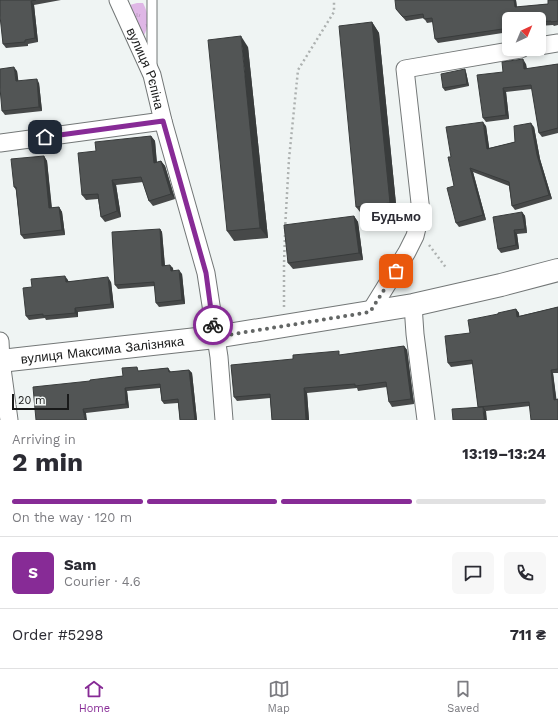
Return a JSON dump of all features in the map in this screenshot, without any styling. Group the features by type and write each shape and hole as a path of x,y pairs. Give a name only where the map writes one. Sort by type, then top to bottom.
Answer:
{"main road":[{"name":"вулиця Максима Залізняка","path":"0,354 215,337 413,305 558,270"}],"street":[{"name":"вулиця Рєпіна","path":"118,0 152,75 163,121 206,273 219,357 224,420"},
{"path":"546,45 558,43"},
{"path":"370,312 408,252 416,236 421,212 405,69 502,52"},
{"path":"0,143 163,121"},
{"path":"413,305 415,334 426,420"},
{"path":"0,354 8,420"}],"lane":[{"path":"152,0 152,75"}],"path":[{"path":"284,326 284,264 289,159 298,70 334,12 334,0"},
{"path":"417,229 447,269"}],"green space":[{"path":"143,3 147,11 148,24 143,37 130,5"}],"building":[{"path":"0,0 36,0 31,1 35,38 25,40 25,42 3,44"},
{"path":"395,0 514,0 515,7 548,4 548,0 558,0 558,21 546,21 546,12 502,12 502,29 435,39 432,18 424,19 423,14 403,17 396,9"},
{"path":"372,22 390,203 356,207 339,26"},
{"path":"241,36 260,228 227,231 208,40"},
{"path":"523,59 524,69 558,64 558,128 539,133 531,85 503,88 506,115 483,118 477,75 503,72 502,62"},
{"path":"14,67 16,81 37,79 39,107 2,111 0,69"},
{"path":"465,69 467,84 443,88 441,74"},
{"path":"483,122 487,149 515,142 514,126 531,123 537,155 549,195 512,206 509,182 470,168 483,215 456,223 447,188 454,186 448,157 451,157 446,127"},
{"path":"151,136 154,163 161,161 171,194 149,201 141,177 112,180 117,211 101,217 98,194 82,195 78,153 96,151 95,142"},
{"path":"44,156 49,208 59,207 62,230 21,235 16,187 14,187 11,159"},
{"path":"522,212 525,229 514,230 516,245 498,249 493,217"},
{"path":"354,216 359,253 288,263 284,225"},
{"path":"160,229 162,266 170,265 171,271 179,270 182,300 156,303 154,282 115,285 112,232"},
{"path":"65,276 66,282 108,277 111,304 75,308 75,313 26,316 23,288 32,287 31,279"},
{"path":"558,307 558,369 551,370 554,400 558,399 558,420 531,420 529,402 478,407 472,360 448,363 445,336 470,333 468,320 516,309 517,317"},
{"path":"404,346 411,399 389,402 386,382 355,386 355,384 304,388 306,420 272,420 270,394 234,397 231,365 293,359 293,355 339,351 339,355"},
{"path":"137,367 138,371 168,368 169,372 189,370 195,420 180,420 178,399 162,401 160,384 125,388 126,404 83,409 85,420 36,420 33,387 123,376 122,368"},
{"path":"483,407 484,420 453,420 452,409"}],"way so far":[{"path":"213,325 215,337 370,312 396,271"}],"place":[{"name":"Будьмо","path":"396,271"}],"route":[{"path":"45,137 163,121 206,273 213,325"}]}
